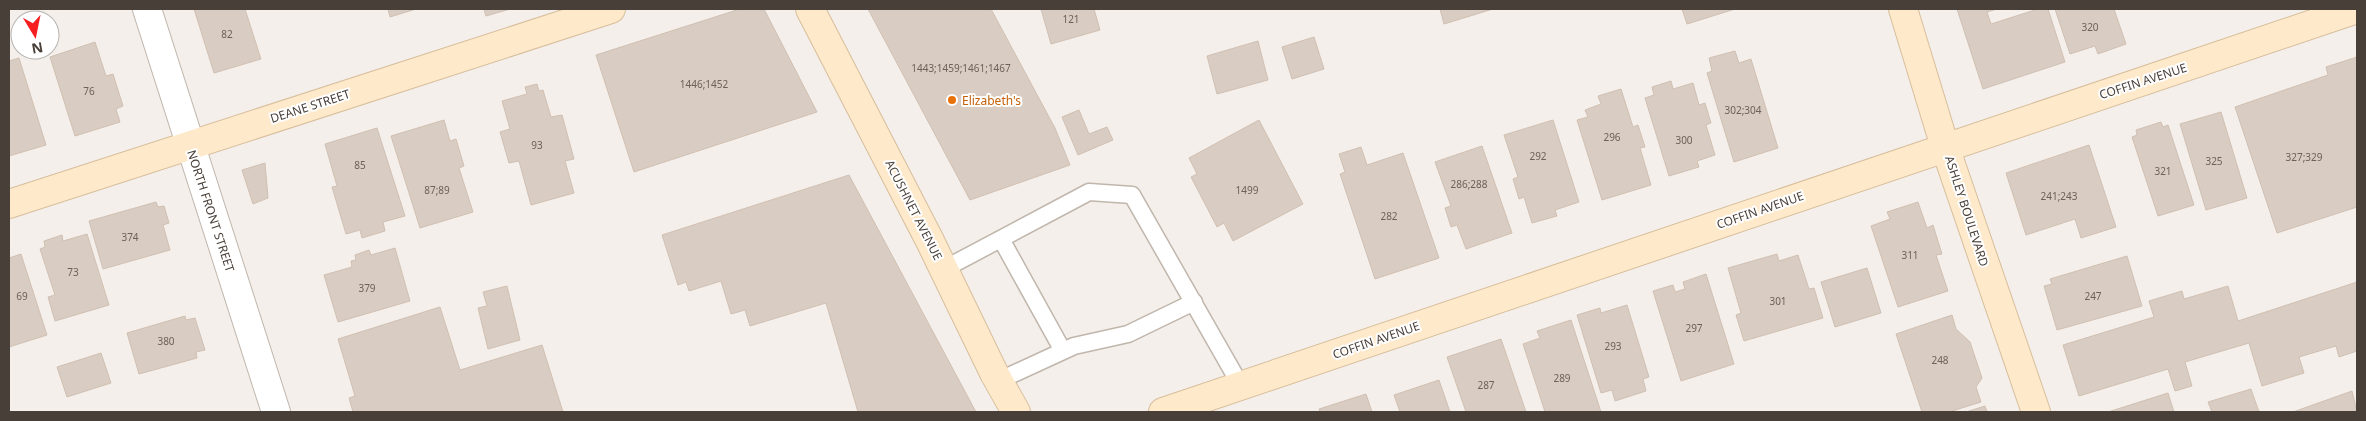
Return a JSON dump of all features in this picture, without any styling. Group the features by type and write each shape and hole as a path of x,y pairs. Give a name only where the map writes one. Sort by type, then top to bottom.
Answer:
{"main road":[{"name":"DEANE STREET","path":"9,204 611,9"},
{"name":"ACUSHNET AVENUE","path":"810,9 944,269 998,381 1016,412"},
{"name":"ASHLEY BOULEVARD","path":"1903,9 1945,147 2036,412"},
{"name":"COFFIN AVENUE","path":"1162,412 2357,9"}],"street":[{"name":"NORTH FRONT STREET","path":"147,9 276,412"}],"lane":[{"path":"944,269 1089,192 1132,195 1241,386"},
{"path":"1001,239 1063,351"},
{"path":"998,381 1074,346 1128,334 1194,302"}],"building":[{"path":"194,9 245,9 261,59 214,73"},
{"path":"388,9 416,9 390,17"},
{"path":"484,9 510,9 486,16"},
{"path":"740,9 764,9 817,112 634,172 596,55"},
{"path":"868,9 991,9 1055,128 1070,165 970,200"},
{"path":"1041,9 1094,9 1100,30 1051,44"},
{"path":"1440,9 1493,9 1444,24"},
{"path":"1682,9 1735,9 1687,24"},
{"path":"1957,9 1997,9 1987,12 1991,24 2038,9 2048,9 2065,62 1983,89"},
{"path":"2055,9 2114,9 2126,44 2098,54 2095,46 2070,54"},
{"path":"1314,37 1324,69 1292,79 1282,47"},
{"path":"1258,41 1268,80 1217,94 1207,56"},
{"path":"95,42 106,76 113,74 123,106 116,109 120,122 75,136 51,60 60,60 60,54"},
{"path":"1735,51 1739,63 1751,59 1778,148 1734,162 1707,73 1712,71 1709,58"},
{"path":"2357,57 2357,207 2277,233 2235,107 2328,75 2326,67"},
{"path":"20,60 46,145 9,156 9,61"},
{"path":"1671,81 1673,89 1693,83 1699,105 1705,103 1711,123 1706,125 1715,155 1697,161 1699,167 1669,176 1645,98 1654,95 1652,87"},
{"path":"537,84 539,91 543,90 551,117 562,115 574,159 565,161 574,193 531,205 519,161 509,163 500,132 510,129 502,101 527,94 525,87"},
{"path":"1621,89 1633,127 1638,125 1645,147 1640,148 1651,185 1602,200 1577,120 1588,117 1585,110 1601,104 1598,96"},
{"path":"1079,110 1089,134 1107,127 1113,140 1078,155 1062,117"},
{"path":"2221,112 2247,198 2206,210 2180,124"},
{"path":"444,120 450,141 456,139 464,166 459,168 473,212 420,228 391,136"},
{"path":"1259,120 1303,204 1233,241 1224,223 1217,227 1191,177 1197,174 1189,158"},
{"path":"1553,120 1579,202 1555,210 1557,216 1532,223 1524,197 1519,199 1513,179 1518,177 1504,135"},
{"path":"2161,122 2163,127 2168,125 2194,205 2158,216 2132,137 2137,135 2136,130"},
{"path":"377,128 405,216 383,222 385,231 362,238 360,230 346,234 332,187 337,186 325,144"},
{"path":"2089,145 2116,227 2081,238 2075,219 2026,235 2006,173"},
{"path":"1482,146 1512,233 1466,249 1457,225 1451,227 1445,208 1451,206 1435,162"},
{"path":"1361,147 1367,165 1403,153 1439,258 1375,279 1340,174 1345,172 1339,154"},
{"path":"265,163 268,198 253,204 242,170"},
{"path":"849,175 976,412 858,412 826,303 750,326 745,310 731,314 721,281 689,291 686,282 678,285 662,235"},
{"path":"156,202 158,207 164,206 169,223 163,225 170,250 103,269 89,221"},
{"path":"1918,202 1927,228 1933,225 1942,254 1936,255 1948,291 1898,307 1871,226 1890,219 1887,212"},
{"path":"87,234 109,305 55,321 48,297 55,295 40,249 45,247 44,241 62,235 63,241"},
{"path":"395,248 410,301 338,322 324,275 352,267 351,261 356,260 355,255 369,250 371,255"},
{"path":"21,254 47,335 9,347 9,258"},
{"path":"1777,254 1779,261 1798,255 1809,289 1814,288 1823,318 1744,341 1736,315 1741,313 1728,268"},
{"path":"2127,256 2142,306 2057,330 2044,286 2052,284 2050,279"},
{"path":"1867,268 1881,313 1835,327 1821,282"},
{"path":"1706,274 1734,364 1681,381 1653,291 1673,285 1675,292 1685,289 1683,282"},
{"path":"2357,282 2357,351 2339,357 2336,346 2299,357 2304,373 2262,386 2249,343 2185,362 2192,386 2175,391 2168,369 2079,396 2063,345 2154,317 2149,301 2182,291 2184,299 2228,286 2238,321"},
{"path":"507,286 520,340 488,349 478,308 487,306 483,292"},
{"path":"1627,305 1649,377 1643,379 1646,391 1615,401 1612,390 1601,393 1577,315 1600,308 1601,313"},
{"path":"440,307 460,370 542,345 563,412 353,412 349,398 355,396 338,339"},
{"path":"1952,315 1956,329 1970,342 1982,378 1976,387 1981,402 1949,412 1922,412 1896,334"},
{"path":"185,316 186,320 195,318 205,350 196,352 197,358 139,374 127,333"},
{"path":"1571,320 1601,412 1545,412 1523,344 1540,338 1537,331"},
{"path":"1501,339 1526,412 1466,412 1447,357"},
{"path":"101,353 111,383 67,397 57,367"},
{"path":"1439,380 1450,412 1400,412 1394,395"},
{"path":"2251,389 2259,412 2212,412 2208,402"},
{"path":"2352,391 2357,412 2293,412"},
{"path":"2168,393 2174,412 2108,412"},
{"path":"1366,394 1372,412 1320,412 1319,409"},
{"path":"1985,406 1987,412 1966,412"}],"place":[{"name":"Elizabeth's","path":"952,100"}]}
